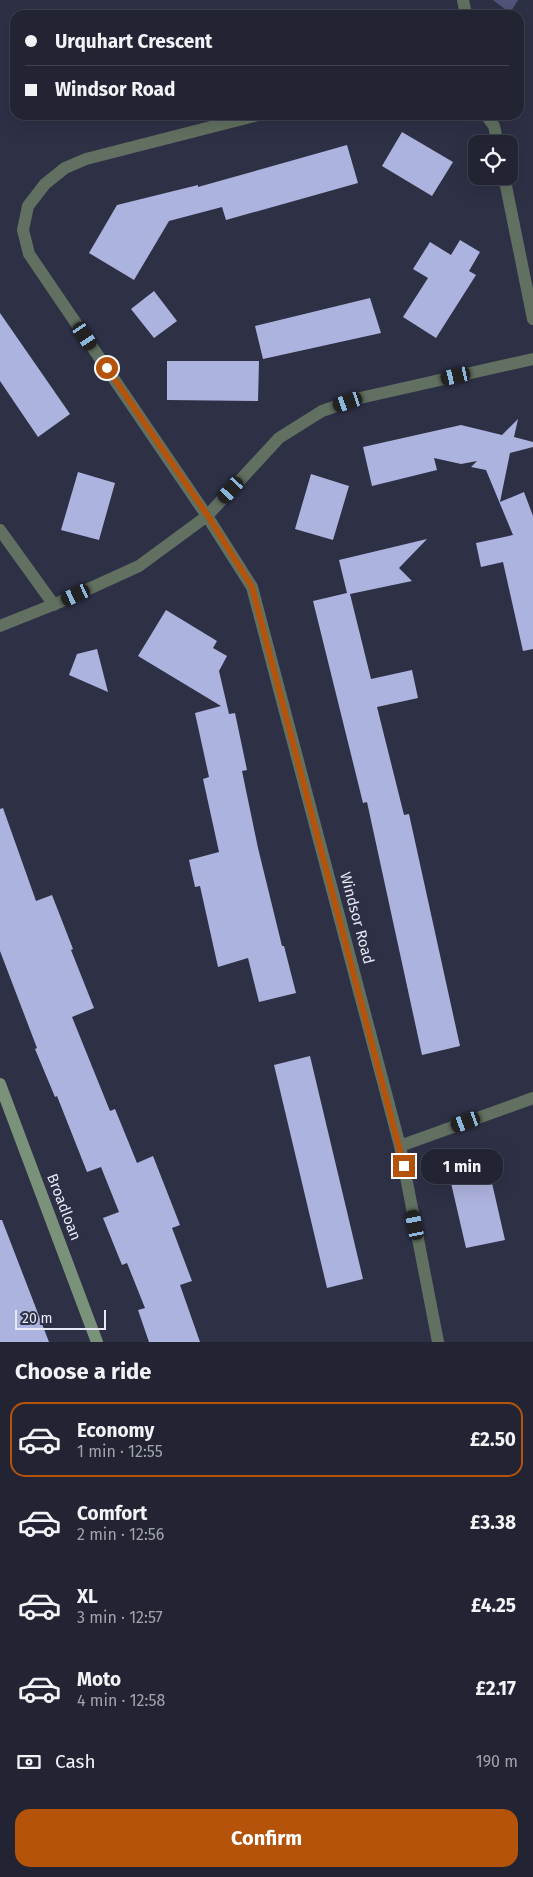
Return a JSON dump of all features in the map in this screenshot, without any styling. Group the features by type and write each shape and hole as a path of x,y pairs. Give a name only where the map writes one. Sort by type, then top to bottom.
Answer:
{"street":[{"name":"Windsor Road","path":"238,120 86,159 65,168 45,184 28,206 23,230 29,254 208,516 252,587 400,1146 438,1342"},
{"path":"490,120 494,126 496,135"},
{"path":"506,185 533,319"},
{"path":"0,626 54,605 139,566 208,516 279,438 322,411 360,398 533,359"},
{"path":"0,530 54,605"},
{"name":"Broadloan","path":"0,1084 4,1104 97,1342"},
{"path":"400,1146 533,1098"}],"shaded area":[{"path":"493,0 518,0 512,10 506,10"}],"building":[{"path":"402,132 453,162 432,196 382,166"},
{"path":"347,145 358,183 226,220 222,207 169,221 134,280 89,253 117,205 198,185 198,187"},
{"path":"460,240 480,252 469,271 476,275 436,338 403,317 428,278 413,269 430,242 451,255"},
{"path":"154,291 177,321 154,338 131,309"},
{"path":"370,298 381,333 263,359 255,326"},
{"path":"0,313 70,414 38,437 0,381"},
{"path":"167,361 259,361 258,401 167,400"},
{"path":"518,419 514,437 533,442 533,447 510,453 500,502 524,492 533,516 533,649 523,651 503,562 481,567 476,543 513,535 486,470 471,467 477,461 461,464 434,458 437,470 372,486 363,447 461,425 502,435"},
{"path":"78,472 115,483 99,540 61,530"},
{"path":"311,474 349,486 333,540 295,529"},
{"path":"427,539 399,568 412,581 350,594 371,679 412,670 418,698 377,707 404,815 409,814 460,1046 422,1055 367,802 363,803 313,601 347,593 339,560"},
{"path":"166,610 217,641 213,648 227,656 219,671 229,714 235,713 247,770 242,771 258,848 282,946 284,946 296,993 259,1002 248,958 218,967 200,886 195,887 189,860 219,852 203,779 209,777 195,713 221,706 138,656"},
{"path":"97,649 108,692 69,675 77,654"},
{"path":"3,808 36,901 52,895 94,1008 72,1017 110,1111 115,1109 137,1163 153,1156 180,1225 172,1228 192,1281 180,1285 200,1342 149,1342 138,1310 145,1308 127,1263 122,1265 103,1218 119,1212 101,1167 87,1172 57,1096 55,1097 35,1049 37,1048 0,951 0,809"},
{"path":"310,1056 363,1279 327,1288 274,1065"},
{"path":"484,1148 505,1240 466,1248 445,1157"},
{"path":"0,1220 2,1220 49,1342 0,1342"}],"route":[{"path":"107,368 208,516 252,587 404,1166"}]}
